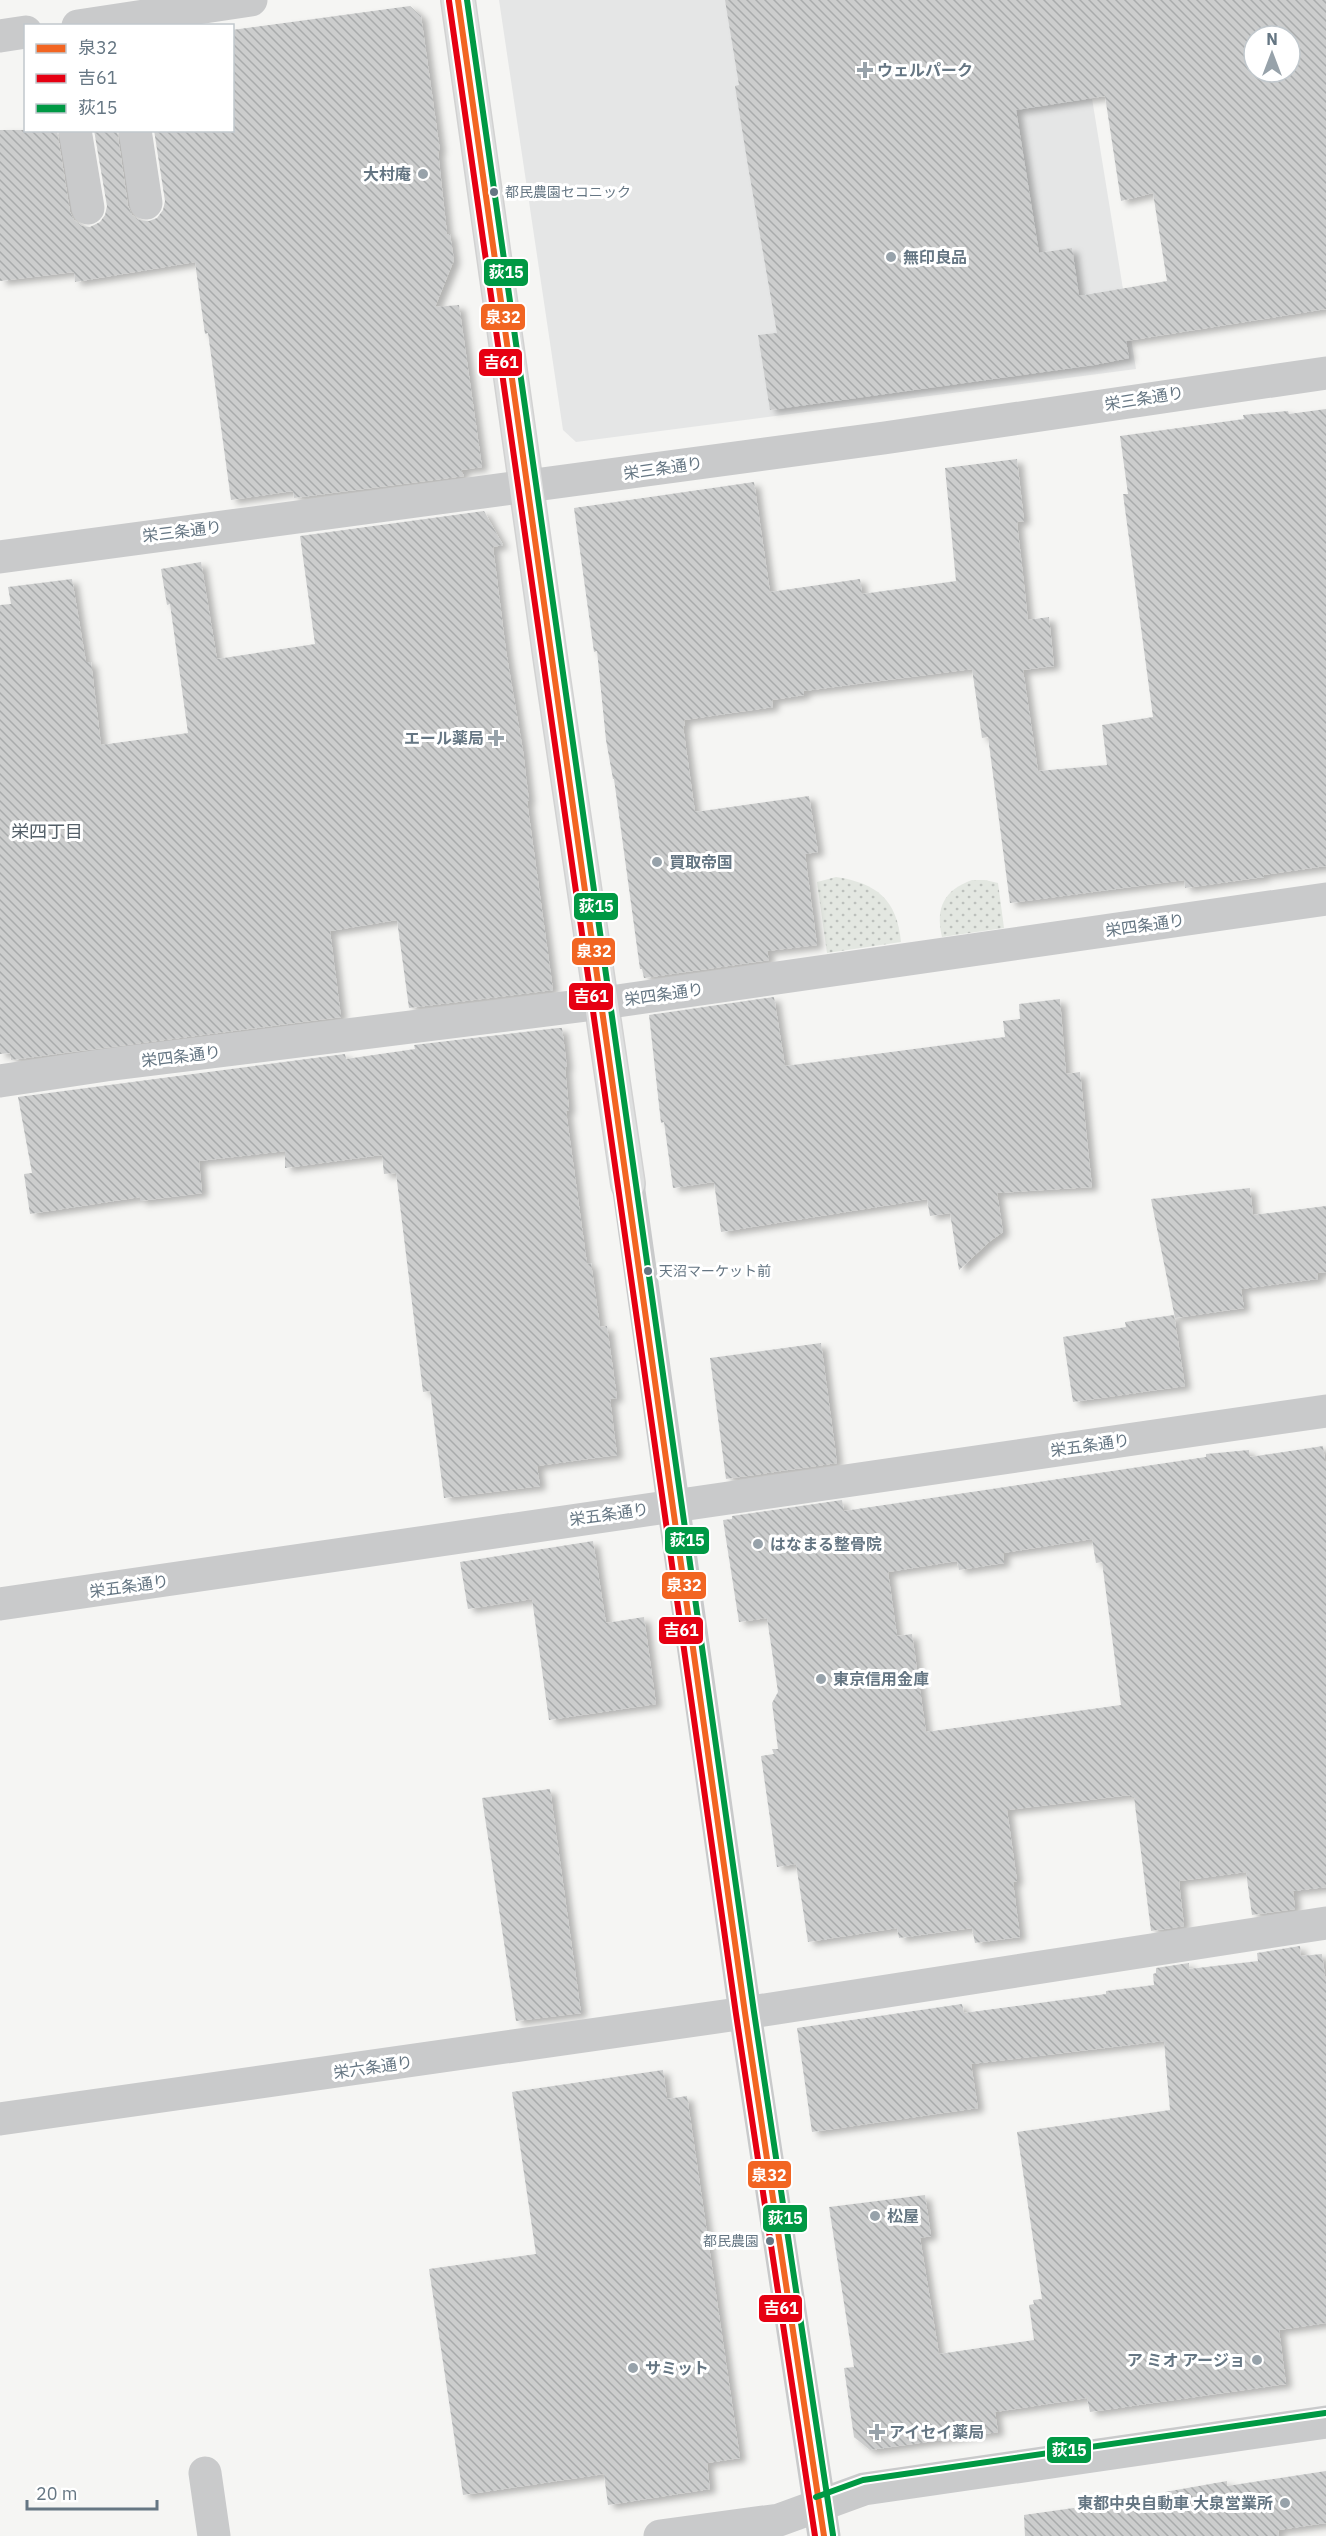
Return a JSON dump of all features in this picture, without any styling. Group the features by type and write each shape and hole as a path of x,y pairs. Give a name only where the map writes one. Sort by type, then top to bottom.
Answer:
{"main road":[{"path":"458,0 628,1184"}],"street":[{"path":"99,24 251,0"},
{"path":"0,36 24,33"},
{"path":"75,132 88,208"},
{"path":"135,132 146,203"},
{"name":"栄三条通り","path":"0,557 884,438 1326,373"},
{"name":"栄四条通り","path":"0,1081 106,1065 603,1003 1326,899"},
{"path":"628,1184 745,2013 822,2521"},
{"name":"栄五条通り","path":"0,1604 1326,1411"},
{"name":"栄六条通り","path":"0,2119 745,2013 1326,1923"},
{"path":"660,2536 779,2520 822,2521 864,2489 1326,2422"},
{"path":"205,2473 214,2536"}],"shaded area":[{"path":"499,0 1076,0 1136,369 576,442 563,430"},
{"path":"836,877 863,884 882,896 895,915 901,942 827,953 817,882"},
{"path":"972,880 998,883 1004,928 942,937 940,917 944,901 955,889"}],"building":[{"path":"725,0 1326,0 1326,309 1126,341 1129,358 1094,365 770,410 758,335 777,333 735,86 739,85","holes":["1105,96 1121,201 1153,193 1167,281 1079,296 1072,248 1039,253 1016,110"]},
{"path":"410,6 421,16 440,151 438,151 447,234 450,234 454,260 435,307 459,305 482,467 461,470 464,476 294,498 293,491 231,500 208,333 205,334 195,262 75,282 74,272 0,281 0,130 57,132 70,212 74,220 82,226 90,227 100,222 107,206 94,132 117,132 128,206 132,215 139,220 149,221 157,218 163,210 165,201 154,132 234,132 234,30"},
{"path":"1326,409 1326,866 1185,888 1184,880 1010,903 988,737 982,738 972,669 804,691 804,695 772,700 773,707 684,720 685,726 683,726 695,812 809,796 818,852 805,854 817,945 767,951 769,960 644,978 642,969 640,969 614,779 606,740 597,651 594,652 574,508 754,482 770,592 860,579 862,594 956,581 945,468 1017,459 1024,521 1017,522 1028,620 1049,617 1054,666 1023,670 1038,771 1107,765 1102,725 1153,717 1123,494 1128,494 1120,436 1244,419 1243,415 1288,411 1289,414"},
{"path":"484,511 503,545 493,547 506,651 523,751 529,801 527,801 553,990 409,1008 397,920 330,931 341,1017 11,1060 10,1053 0,1054 0,605 11,604 8,587 72,579 86,662 91,662 101,745 188,733 170,604 167,605 161,569 201,562 217,659 315,644 300,536"},
{"path":"774,997 785,1066 1005,1037 1003,1021 1020,1019 1019,1004 1060,999 1066,1074 1080,1072 1092,1187 997,1193 1003,1232 959,1270 950,1213 930,1216 927,1199 721,1232 714,1182 673,1188 664,1122 661,1123 649,1015"},
{"path":"562,1028 567,1067 565,1067 569,1110 566,1111 587,1264 591,1263 600,1327 607,1326 617,1398 610,1399 617,1455 537,1466 540,1486 444,1498 430,1391 423,1392 396,1173 384,1174 382,1155 285,1168 285,1151 199,1161 202,1193 140,1201 140,1197 30,1214 24,1174 32,1173 18,1097 345,1054 346,1059 415,1049 414,1045"},
{"path":"1250,1188 1253,1215 1326,1206 1326,1272 1317,1273 1318,1279 1241,1289 1244,1308 1175,1318 1151,1199"},
{"path":"1174,1315 1185,1386 1073,1402 1063,1337 1126,1327 1125,1322"},
{"path":"821,1343 837,1463 726,1479 710,1358"},
{"path":"1323,1446 1326,1468 1326,1887 1293,1891 1295,1909 1252,1915 1246,1872 1179,1881 1184,1926 1151,1931 1134,1797 1130,1795 1007,1810 1017,1881 1013,1882 1020,1937 975,1943 972,1928 899,1938 897,1928 808,1942 796,1864 777,1867 761,1756 774,1754 772,1749 778,1749 772,1703 778,1692 767,1618 739,1622 723,1520 732,1519 732,1516 842,1500 844,1511 1206,1457 1206,1454 1249,1450 1250,1457","holes":["1092,1539 1096,1563 1102,1562 1121,1705 926,1732 912,1634 897,1636 888,1572 957,1561 959,1570 1004,1563 1003,1553"]},
{"path":"593,1541 606,1623 644,1617 656,1704 549,1720 532,1599 468,1609 460,1562"},
{"path":"550,1789 581,2013 516,2021 482,1798"},
{"path":"1300,1946 1301,1956 1322,1954 1326,1983 1326,2323 1279,2330 1286,2384 1090,2412 1087,2398 995,2412 998,2432 870,2450 854,2437 844,2368 854,2367 829,2207 925,2195 931,2236 920,2238 939,2354 1034,2340 1029,2305 1034,2304 1033,2300 1042,2299 1017,2132 1170,2110 1164,2041 971,2064 978,2108 812,2132 797,2028 962,2004 964,2013 1106,1994 1106,1991 1154,1985 1153,1974 1156,1973 1156,1968 1189,1963 1189,1969 1258,1961 1257,1953"},
{"path":"663,2070 667,2099 687,2096 740,2458 707,2463 710,2489 608,2505 604,2474 463,2495 429,2269 536,2254 512,2092"},
{"path":"1326,2471 1326,2523 1278,2530 1279,2536 1025,2536 1024,2515 1165,2495 1165,2492 1227,2481 1227,2486"}],"transit line":[{"name":"泉32","path":"458,0 745,2013 824,2536"},
{"name":"荻15","path":"467,0 754,2012 833,2535"},
{"name":"吉61","path":"449,1 736,2014 815,2536"},
{"name":"荻15","path":"816,2497 863,2480 1325,2413"}],"place":[{"name":"ウェルパーク","path":"865,70"},
{"name":"大村庵","path":"423,174"},
{"name":"都民農園セコニック","path":"494,192"},
{"name":"無印良品","path":"891,257"},
{"name":"エール薬局","path":"496,738"},
{"name":"買取帝国","path":"657,862"},
{"name":"天沼マーケット前","path":"648,1271"},
{"name":"はなまる整骨院","path":"758,1544"},
{"name":"東京信用金庫","path":"821,1679"},
{"name":"松屋","path":"875,2216"},
{"name":"都民農園","path":"770,2241"},
{"name":"ア ミオ アージョ","path":"1257,2360"},
{"name":"サミット","path":"633,2368"},
{"name":"アイセイ薬局","path":"877,2432"},
{"name":"東都中央自動車 大泉営業所","path":"1285,2503"}],"district":[{"name":"栄四丁目","path":"47,831"}]}
